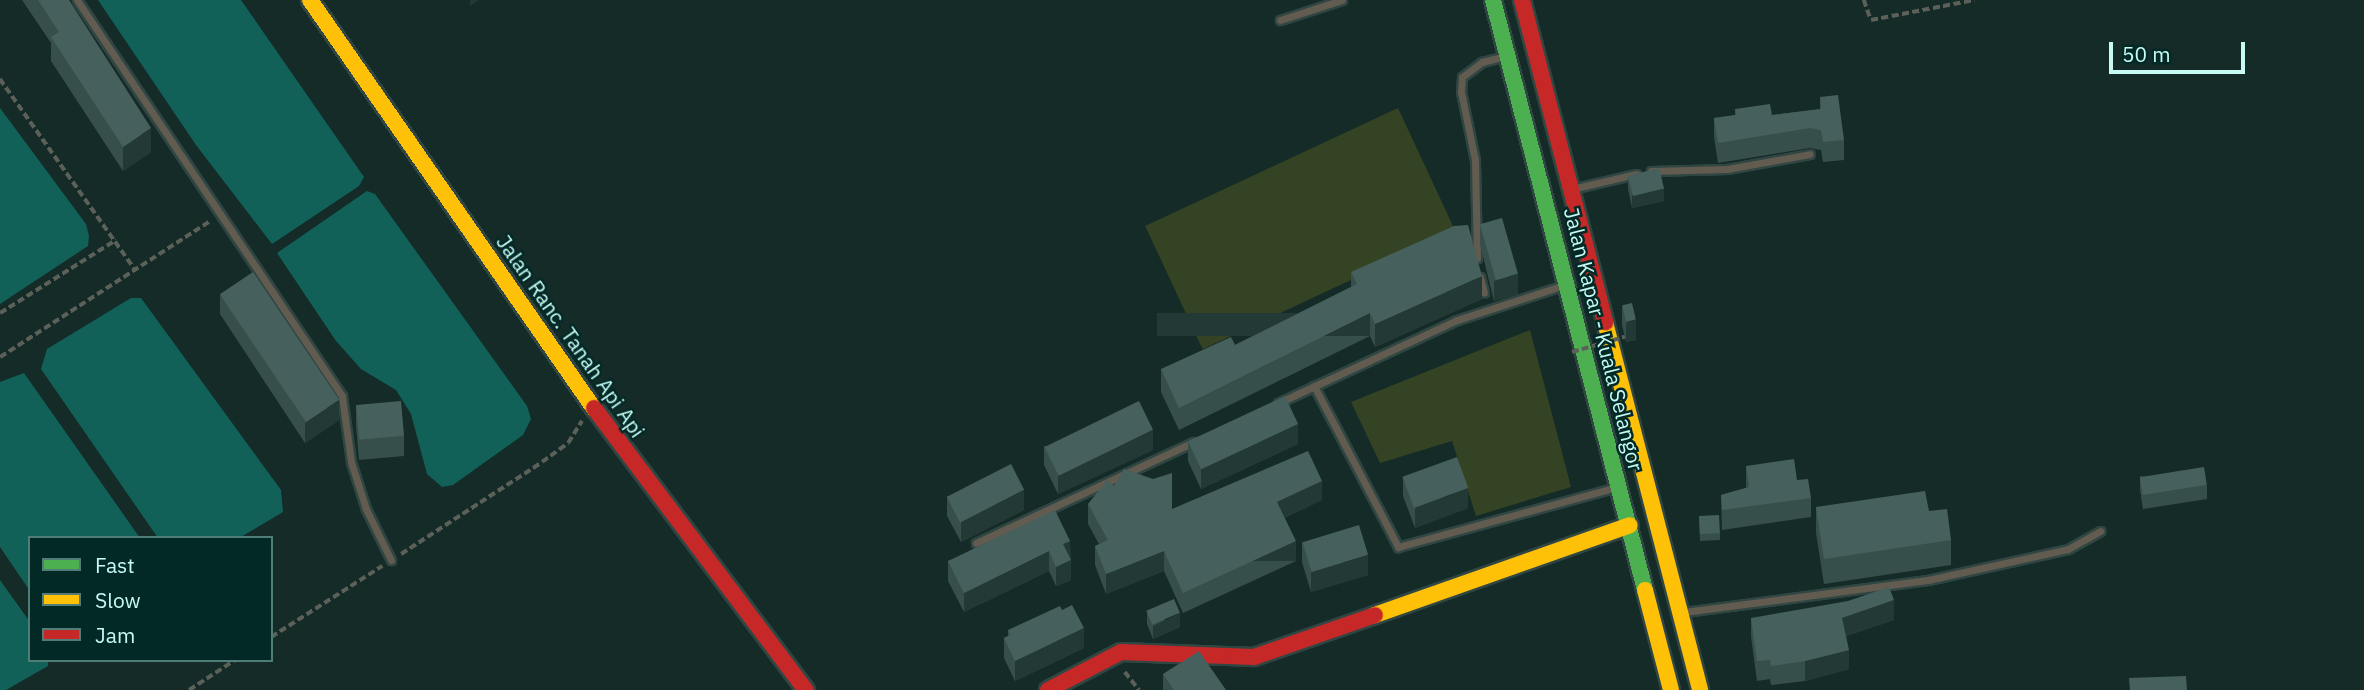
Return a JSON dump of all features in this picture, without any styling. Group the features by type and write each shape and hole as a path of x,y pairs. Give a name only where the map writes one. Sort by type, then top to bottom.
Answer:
{"main road":[{"name":"Jalan Ranc. Tanah Api Api","path":"310,0 591,404 806,690"},
{"name":"Jalan Kapar - Kuala Selangor","path":"1493,0 1511,55 1671,690"},
{"name":"Jalan Kapar - Kuala Selangor","path":"1522,0 1700,690"},
{"path":"1569,283 1594,275"},
{"path":"1048,690 1121,652 1254,657 1630,525"}],"lane":[{"path":"77,0 342,396 351,462 366,509 391,560"},
{"path":"1280,20 1342,0"},
{"path":"1484,293 1474,246 1475,160 1461,92 1462,77 1482,62 1511,55"},
{"path":"1572,189 1655,171 1727,169 1810,154"},
{"path":"1264,410 1457,320 1569,283"},
{"path":"1314,386 1398,547 1646,479"},
{"path":"976,542 1201,438"},
{"path":"1680,612 1928,580 2068,549 2100,531"}],"path":[{"path":"1864,0 1871,20 1974,0"},
{"path":"0,79 135,270"},
{"path":"0,357 219,215"},
{"path":"0,313 116,240"},
{"path":"1573,352 1633,334"},
{"path":"273,636 568,443 591,404"},
{"path":"189,690 232,662"}],"shaded area":[{"path":"98,0 241,0 364,177 359,186 272,244 196,145"},
{"path":"0,108 86,224 89,236 88,246 0,304"},
{"path":"1398,108 1455,231 1203,349 1145,226"},
{"path":"367,191 375,194 527,406 531,419 523,435 453,485 442,487 427,474 411,414 396,390 361,369 336,341 277,253"},
{"path":"131,298 141,298 281,490 283,512 242,536 157,536 41,369 47,349"},
{"path":"1530,330 1571,487 1476,516 1452,441 1380,463 1351,402"},
{"path":"24,373 139,536 28,536 28,588 0,547 0,382"},
{"path":"0,580 28,619 28,662 48,662 48,666 6,690 0,690"}],"building":[{"path":"38,0 69,0 151,128 123,147 51,37 59,32"},
{"path":"1838,95 1844,140 1823,142 1821,130 1810,128 1718,143 1714,118 1736,115 1735,109 1770,104 1772,115 1821,109 1820,97"},
{"path":"1659,168 1664,188 1633,196 1628,176"},
{"path":"1502,218 1518,274 1496,280 1480,224"},
{"path":"1468,225 1482,276 1375,324 1370,313 1179,408 1161,369 1231,337 1235,345 1357,284 1351,272 1454,226"},
{"path":"253,272 339,400 306,422 220,294"},
{"path":"1632,303 1636,320 1626,322 1622,305"},
{"path":"1285,396 1298,424 1201,469 1188,441"},
{"path":"401,401 404,436 359,440 356,405"},
{"path":"1139,401 1153,430 1059,476 1045,447"},
{"path":"1308,451 1322,481 1277,502 1296,541 1183,593 1164,551 1106,574 1095,546 1108,540 1088,504 1107,480 1114,486 1124,469 1153,479 1172,473 1172,509"},
{"path":"1457,457 1468,488 1414,508 1402,477"},
{"path":"1794,459 1797,480 1808,479 1811,498 1722,510 1721,495 1749,487 1746,466"},
{"path":"1011,464 1024,490 960,523 947,497"},
{"path":"2204,467 2207,485 2143,495 2140,477"},
{"path":"1925,491 1929,511 1947,509 1951,540 1824,559 1816,507"},
{"path":"1055,510 1070,541 1063,544 1071,560 1056,567 1049,551 964,593 948,561"},
{"path":"1719,515 1720,533 1700,534 1699,516"},
{"path":"1359,525 1368,555 1312,572 1303,542"},
{"path":"1889,587 1894,600 1842,618 1849,650 1771,666 1770,660 1757,661 1751,618 1848,601"},
{"path":"1174,599 1180,613 1152,625 1146,611"},
{"path":"1072,605 1084,628 1015,661 1004,638 1010,635 1008,630 1060,606 1062,610"},
{"path":"1199,651 1226,690 1174,690 1163,674"},
{"path":"2186,676 2187,690 2130,690 2129,678"}],"traffic: fast":[{"path":"1493,0 1645,590"}],"traffic: slow":[{"path":"310,0 594,408"},
{"path":"1605,322 1700,690"},
{"path":"1375,615 1630,525"},
{"path":"1645,590 1671,690"}],"traffic: jam":[{"path":"1522,0 1605,322"},
{"path":"594,408 806,690"},
{"path":"1048,690 1121,652 1254,657 1375,615"}]}
